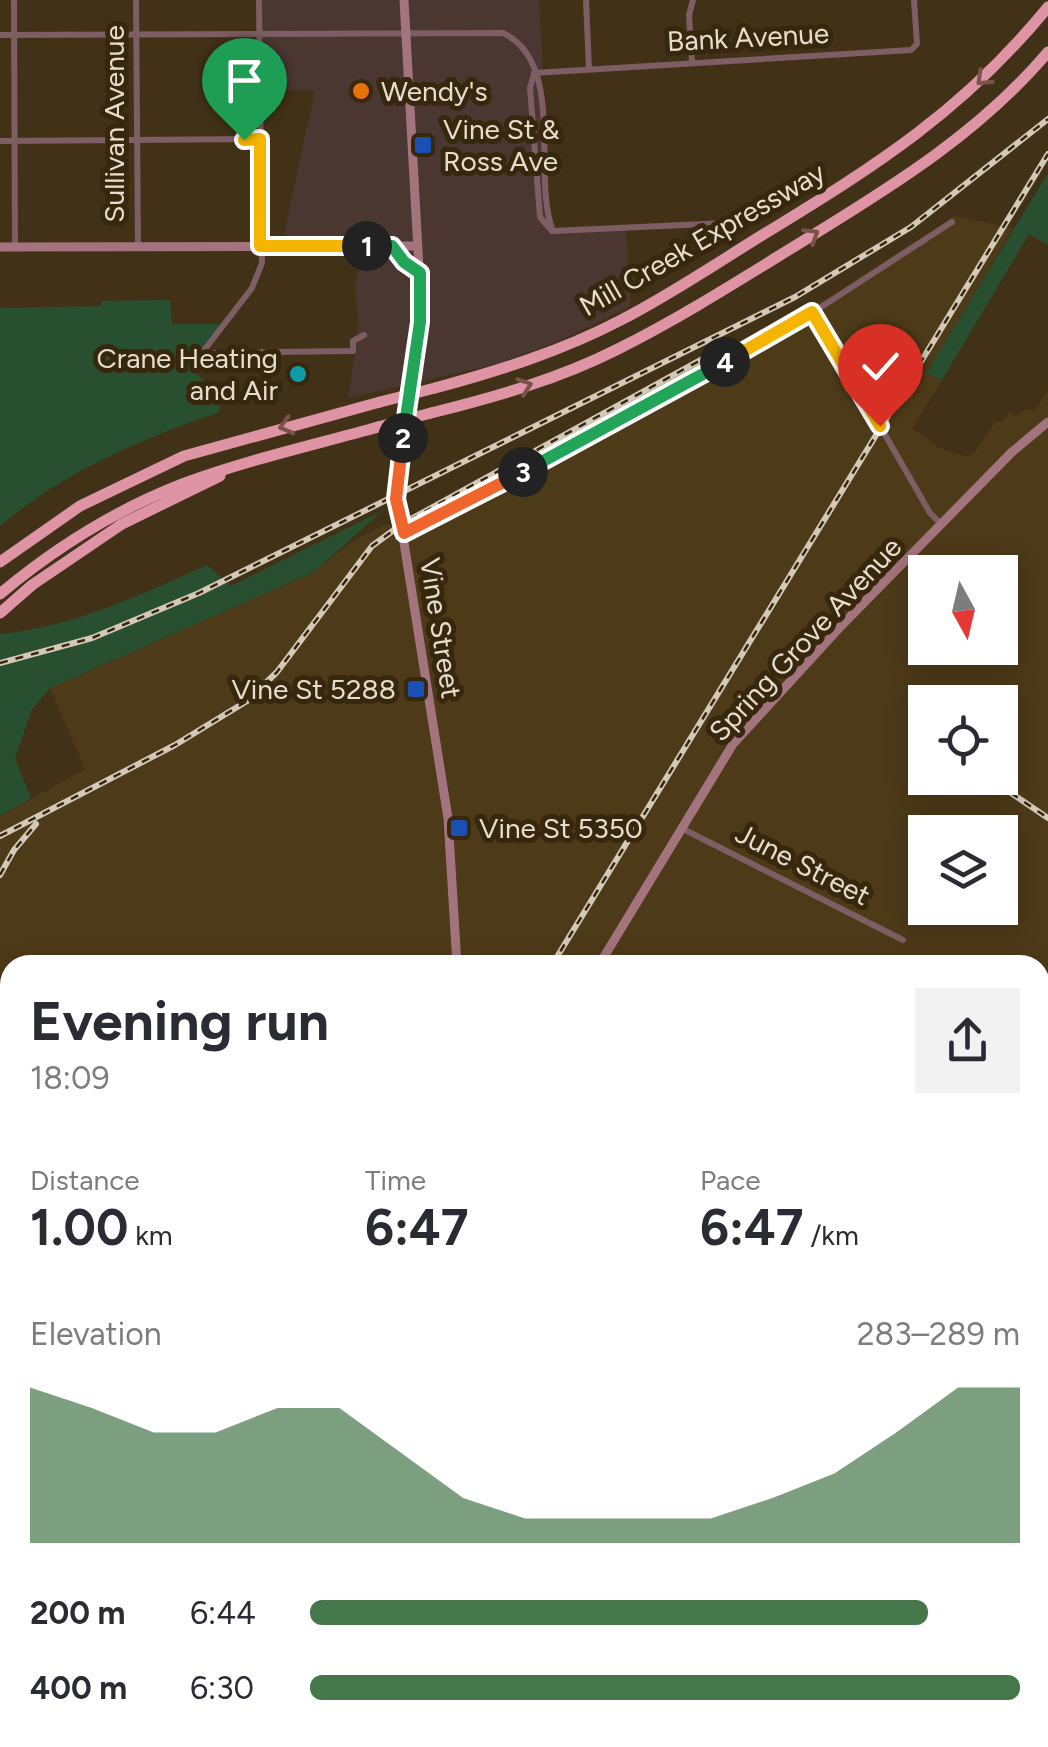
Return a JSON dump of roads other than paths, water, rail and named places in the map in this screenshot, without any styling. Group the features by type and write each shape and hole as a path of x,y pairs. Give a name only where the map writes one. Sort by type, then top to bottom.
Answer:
{"highway":[{"name":"Mill Creek Expressway","path":"0,562 80,506 172,462 235,440 528,360 658,300 833,192 942,116 988,76 1048,6"},
{"name":"Mill Creek Expressway","path":"0,594 71,541 180,485 494,397 616,350 671,321 932,159 1000,102 1048,52"},
{"path":"0,613 44,576 122,524 235,468"}],"main road":[{"name":"Vine Street","path":"404,0 420,322 396,499 448,818 456,955"},
{"path":"392,246 404,262 420,273"},
{"path":"0,247 418,246"},
{"name":"Spring Grove Avenue","path":"606,955 746,728 1012,452 1048,422"}],"street":[{"path":"14,0 16,247"},
{"name":"Sullivan Avenue","path":"136,0 138,248"},
{"path":"259,0 261,269 252,288 202,353 352,351 353,342 364,335"},
{"path":"586,0 589,69"},
{"path":"692,62 689,15 693,0"},
{"name":"Bank Avenue","path":"534,73 911,50 917,44 914,0"},
{"path":"0,35 504,33 526,51 534,73 530,88 540,217 553,232 749,222"},
{"path":"0,141 260,139"},
{"path":"404,533 584,439 812,312 952,222"},
{"path":"812,312 930,513 942,525"},
{"name":"June Street","path":"682,829 903,940"}],"railway":[{"path":"0,663 92,638 199,593 795,297 911,227 1048,119"},
{"path":"558,955 1048,154"},
{"path":"0,836 175,745 247,701 277,672 372,546 402,524 719,350"},
{"path":"1014,795 1048,818"},
{"path":"0,875 36,824"}],"place":[{"name":"Wendy's","path":"361,91"},
{"name":"Vine St & Ross Ave","path":"423,145"},
{"name":"Crane Heating and Air","path":"298,374"},
{"name":"Vine St 5288","path":"416,689"},
{"name":"Vine St 5350","path":"459,828"}]}
